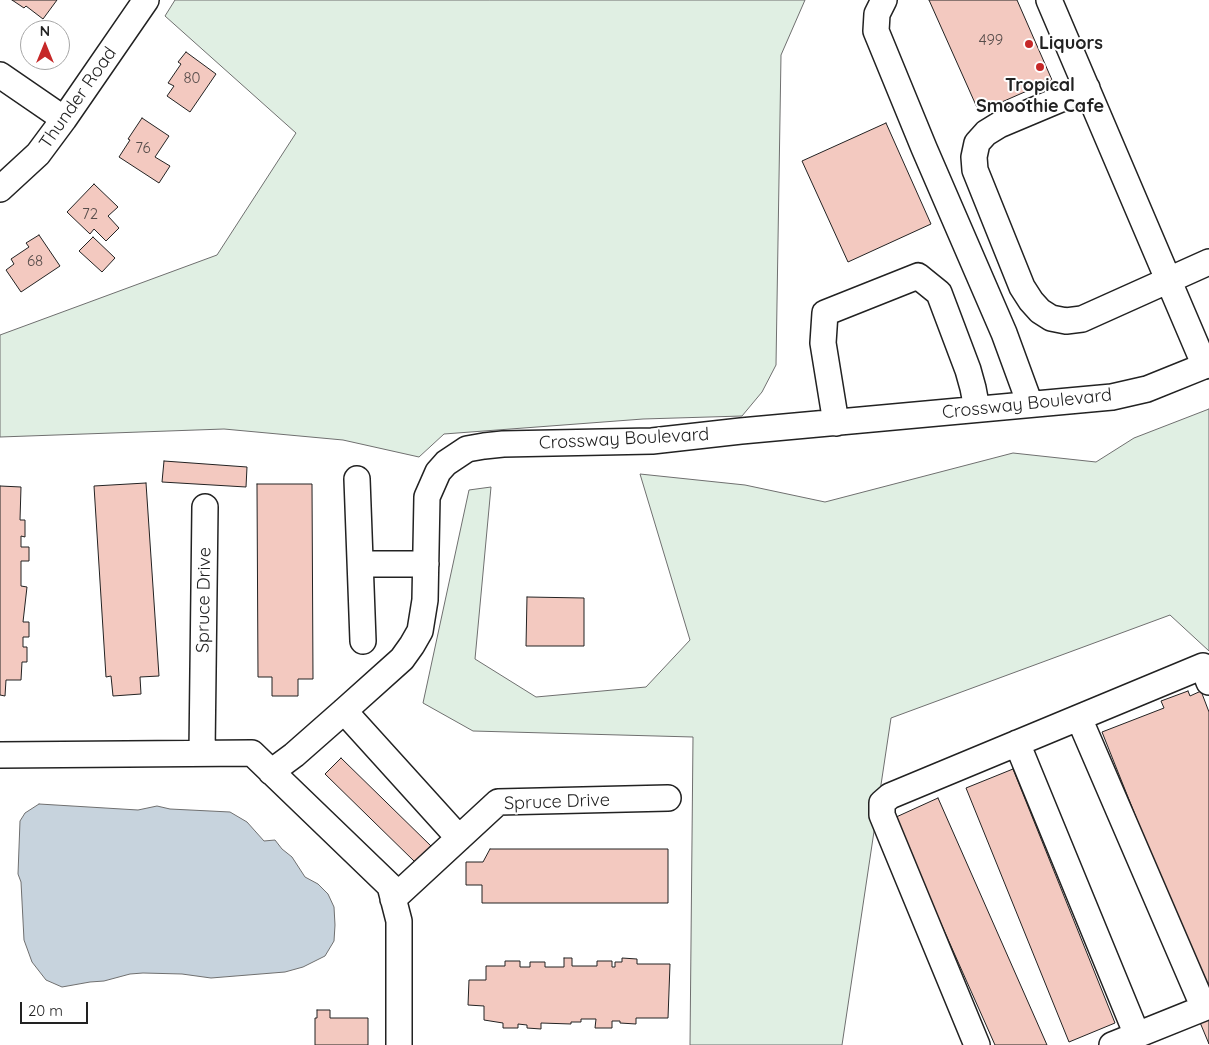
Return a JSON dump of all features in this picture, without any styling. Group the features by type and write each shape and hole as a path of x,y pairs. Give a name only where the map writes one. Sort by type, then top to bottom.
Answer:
{"street":[{"name":"Thunder Road","path":"0,189 38,154 146,0"},
{"path":"884,0 877,14 876,31 1004,333 1030,404"},
{"path":"1049,0 1207,365"},
{"path":"0,76 64,119"},
{"path":"1087,88 999,125 986,132 978,144 974,157 975,170 1022,287 1040,311 1051,318 1066,321 1082,319 1209,262"},
{"path":"836,422 822,343 825,313 918,276 939,293 968,370 978,409"},
{"name":"Crossway Boulevard","path":"271,772 294,755 402,659 420,631 425,600 427,497 438,472 446,463 467,449 503,444 652,442 836,422 1112,397 1164,383 1207,365"},
{"path":"357,479 363,641"},
{"name":"Spruce Drive","path":"202,753 205,507"},
{"path":"361,564 426,564"},
{"path":"977,1045 886,825 881,809 882,802 890,796 1203,666 1209,682"},
{"path":"344,711 459,838"},
{"path":"1079,718 1206,1007 1112,1045"},
{"path":"1017,743 1137,1035"},
{"path":"0,755 252,753 390,886 399,921 399,1045"},
{"name":"Spruce Drive","path":"393,899 498,802 668,798"}],"green space":[{"path":"175,0 805,0 781,55 776,365 762,392 742,416 643,419 444,434 419,457 343,440 224,429 0,437 0,335 217,255 296,133 165,16"},
{"path":"1209,409 1209,651 1170,615 891,718 842,1045 690,1045 693,737 473,731 423,703 469,490 491,487 475,659 536,697 646,687 690,640 640,474 745,485 825,502 1013,453 1096,462 1134,438"}],"shaded area":[{"path":"39,804 138,810 157,806 170,809 230,812 247,822 264,841 275,840 292,857 305,877 318,884 328,894 334,907 334,941 325,956 303,967 285,972 211,978 182,974 143,973 62,987 46,980 32,962 24,940 21,882 18,874 20,821 25,813"}],"building":[{"path":"12,0 57,0 43,19 26,6 24,8"},
{"path":"929,0 1017,0 1052,80 979,112"},
{"path":"186,52 216,74 190,112 167,96 174,86 168,83 181,64 178,62"},
{"path":"142,118 169,136 155,157 170,166 159,183 119,157"},
{"path":"886,123 931,224 848,262 802,161"},
{"path":"94,184 118,207 108,216 119,228 106,241 94,229 90,234 67,212"},
{"path":"39,235 60,266 21,292 6,270 14,264 11,259 29,247 26,243"},
{"path":"93,237 115,258 102,272 79,251"},
{"path":"164,461 247,467 246,487 162,482"},
{"path":"146,483 159,676 140,677 141,694 113,696 111,676 106,677 94,486"},
{"path":"257,484 312,484 313,679 298,679 298,696 272,696 272,677 258,677"},
{"path":"0,486 21,487 20,520 25,520 25,537 21,536 21,547 29,547 29,561 21,561 21,586 27,587 23,622 29,622 29,637 23,637 23,647 27,647 27,662 22,662 21,680 6,680 5,696 0,695"},
{"path":"527,597 584,598 584,646 526,646"},
{"path":"1188,691 1190,696 1201,691 1209,712 1209,983 1203,985 1102,732 1164,708 1161,701"},
{"path":"341,758 431,846 415,862 325,774"},
{"path":"1013,769 1115,1023 1069,1042 966,788"},
{"path":"938,798 1047,1045 995,1045 894,818"},
{"path":"490,849 668,849 668,903 482,903 482,885 466,885 466,862 483,862"},
{"path":"564,958 572,958 572,966 597,966 597,961 612,961 612,967 615,967 615,962 622,962 622,958 637,959 637,964 670,964 668,1018 636,1018 636,1024 612,1021 612,1028 595,1028 596,1019 581,1019 581,1022 571,1022 571,1024 541,1023 541,1029 527,1028 527,1025 518,1024 518,1028 503,1028 503,1023 484,1020 484,1006 468,1005 469,980 486,980 486,966 505,966 505,961 520,961 520,967 530,967 530,962 545,962 545,967 564,967"},
{"path":"317,1010 330,1010 330,1018 368,1018 368,1045 315,1045 315,1018 317,1018"},
{"path":"1209,1015 1209,1044 1199,1020"}],"place":[{"name":"Liquors","path":"1029,44"},
{"name":"Tropical Smoothie Cafe","path":"1040,67"}]}
